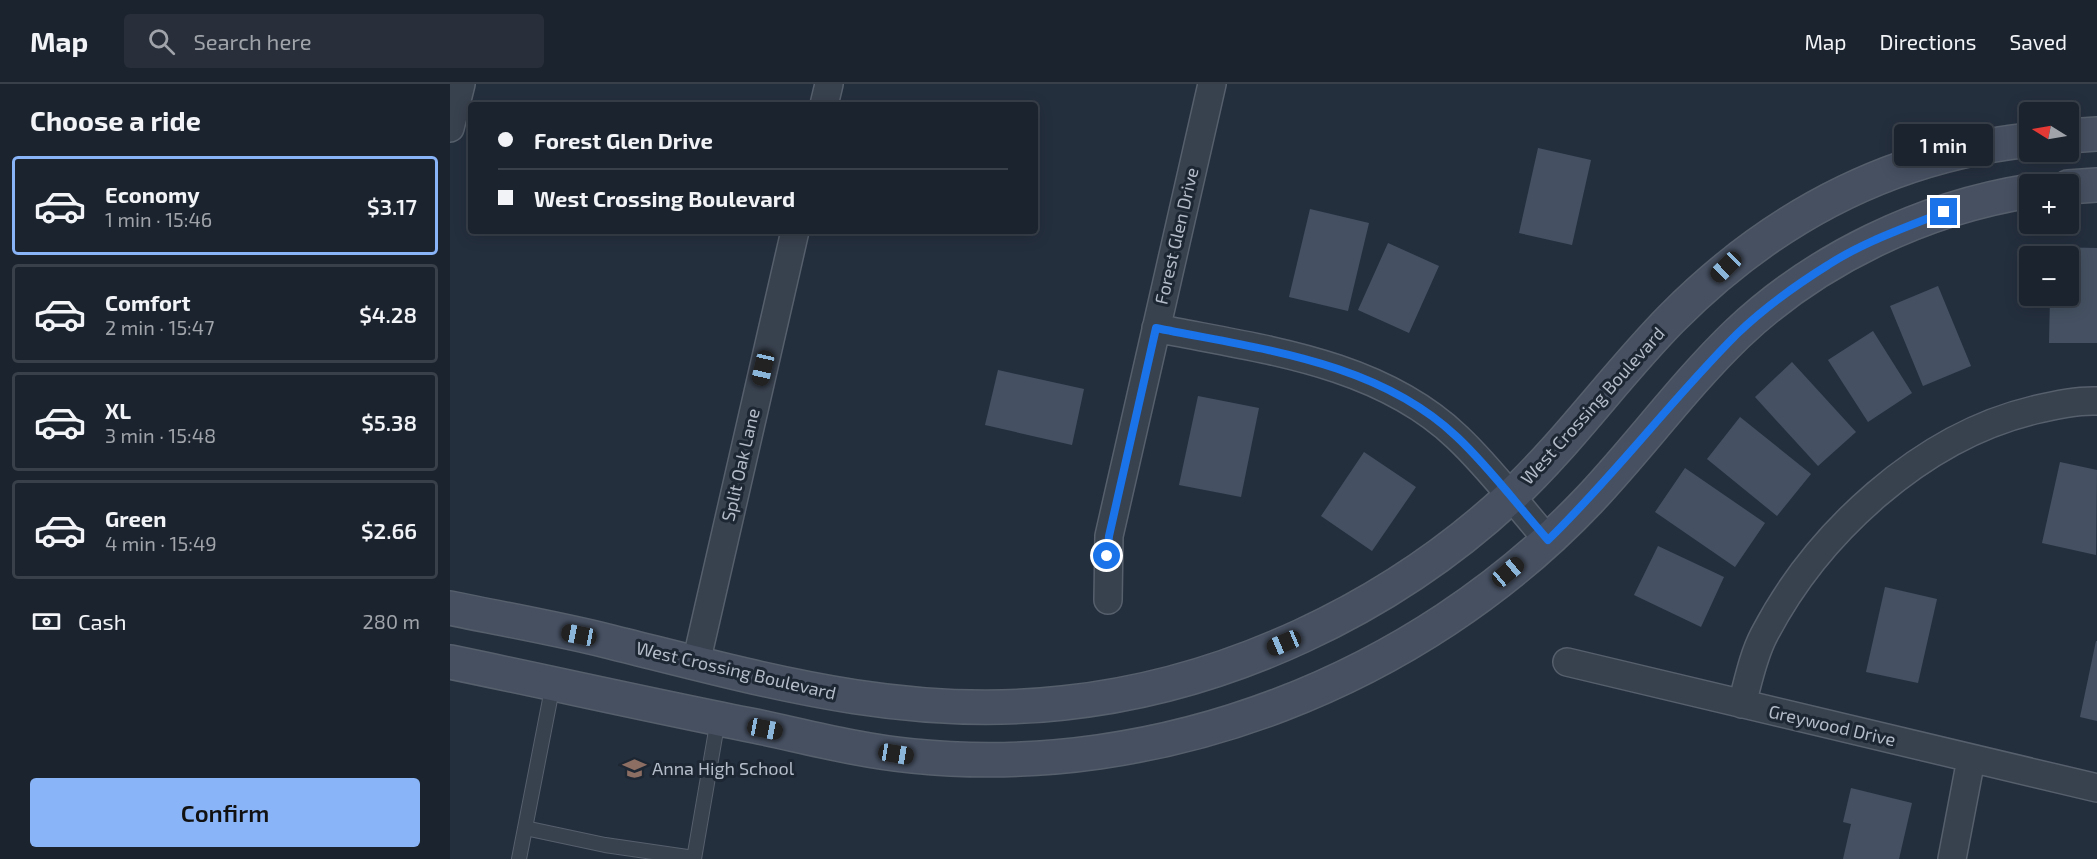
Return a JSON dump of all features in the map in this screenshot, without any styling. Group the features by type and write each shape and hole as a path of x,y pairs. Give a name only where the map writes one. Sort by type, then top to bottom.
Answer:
{"street":[{"path":"450,128 461,84"},
{"path":"825,102 829,84"},
{"name":"Forest Glen Drive","path":"1108,600 1109,536 1212,84"},
{"path":"2079,135 2097,134"},
{"name":"West Crossing Boulevard","path":"450,608 601,639 771,683 886,703 972,708 1061,704 1158,686 1244,659 1323,626 1400,582 1464,537 1510,497 1591,412 1669,321 1726,267 1786,223 1853,187 1915,164 1991,144 2019,141"},
{"path":"2079,186 2097,185"},
{"path":"450,662 879,751 970,759 1074,755 1157,741 1277,706 1326,687 1354,673 1442,622 1478,597 1548,540 1589,500 1694,379 1739,332 1794,287 1851,251 1944,212 2019,193"},
{"name":"Split Oak Lane","path":"696,663 794,234"},
{"path":"1156,328 1290,355 1377,384 1408,400 1457,437 1548,540"},
{"path":"1742,704 1763,637 1792,588 1827,545 1869,502 1918,462 1983,425 2060,403 2097,401"},
{"name":"Greywood Drive","path":"1567,662 2097,788"},
{"path":"1952,859 1971,759"}],"lane":[{"path":"519,859 553,684"},
{"path":"525,828 604,852 694,859 718,719"}],"building":[{"path":"1538,148 1591,160 1572,245 1519,233"},
{"path":"1310,209 1369,223 1348,311 1289,297"},
{"path":"1388,243 1439,266 1409,333 1358,310"},
{"path":"2079,248 2097,248 2097,343 2049,343 2050,306 2079,306"},
{"path":"1938,286 1971,366 1923,386 1890,306"},
{"path":"1873,331 1912,393 1868,422 1828,360"},
{"path":"1792,362 1856,432 1818,466 1755,397"},
{"path":"998,370 1084,389 1072,445 985,425"},
{"path":"1198,396 1259,408 1241,497 1179,485"},
{"path":"1740,417 1811,474 1777,516 1707,459"},
{"path":"1364,452 1416,487 1372,551 1321,516"},
{"path":"2060,462 2097,470 2096,555 2042,543"},
{"path":"1685,468 1765,523 1735,567 1655,512"},
{"path":"1658,546 1724,577 1701,627 1634,595"},
{"path":"1885,587 1937,599 1918,683 1866,672"},
{"path":"2097,641 2097,721 2080,717"},
{"path":"1851,788 1912,803 1899,859 1843,859 1851,824 1843,822"}],"place":[{"name":"Anna High School","path":"634,769"}],"route":[{"path":"1107,556 1109,536 1156,328 1290,355 1352,374 1408,400 1457,437 1548,540 1589,500 1694,379 1739,332 1769,307 1794,287 1851,251 1944,212"}]}
